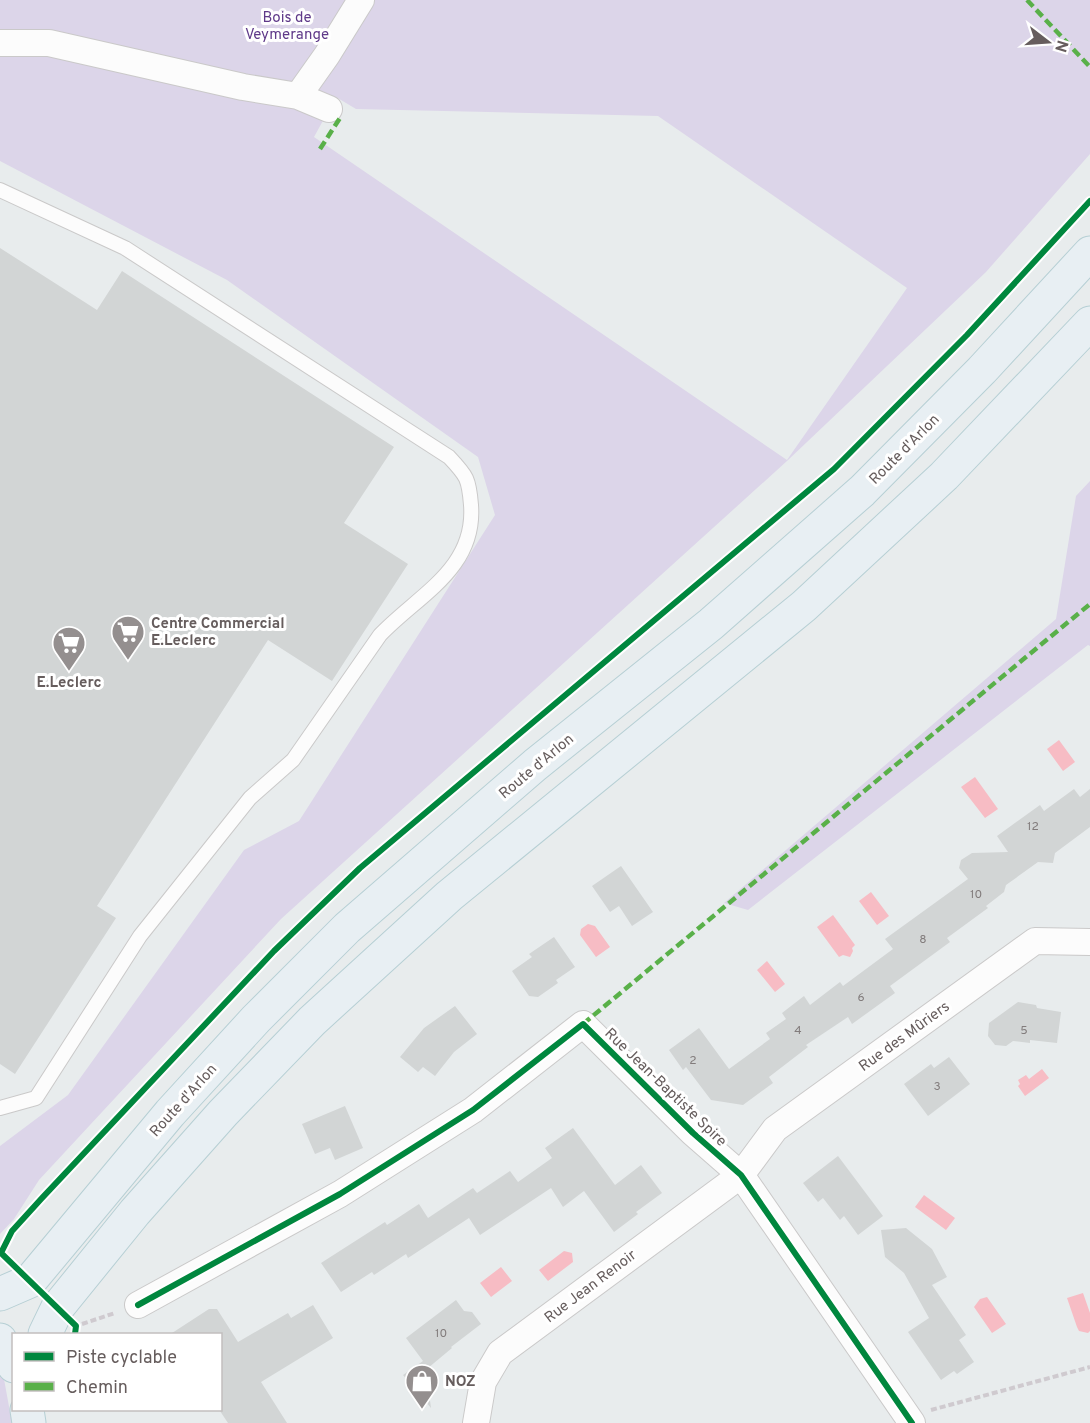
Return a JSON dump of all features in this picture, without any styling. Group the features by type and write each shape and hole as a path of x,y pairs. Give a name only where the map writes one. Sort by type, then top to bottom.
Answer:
{"main road":[{"name":"Route d'Arlon","path":"0,1294 30,1281 170,1113 256,1019 347,928 535,765 711,624 862,491 982,370 1090,253"},
{"path":"60,1322 135,1212 224,1113 312,1021 449,896 804,606 944,476 1090,323"},
{"path":"0,1340 12,1362"}],"street":[{"path":"298,96 361,0"},
{"path":"0,43 48,43 243,87 298,96 329,109"},
{"name":"Rue des Mûriers","path":"741,1174 775,1129 1035,941 1090,942"},
{"name":"Rue Jean-Baptiste Spire","path":"138,1305 340,1194 464,1116 583,1024 693,1133 741,1174 910,1420"},
{"name":"Rue Jean Renoir","path":"476,1423 483,1382 500,1353 741,1174"}],"lane":[{"path":"0,190 125,248 449,457 463,471 470,483 472,520 471,531 453,567 440,583 380,635 293,760 250,798 140,936 36,1098 0,1108"}],"path":[{"path":"60,1322 138,1305"},
{"path":"910,1420 1090,1367"}],"green space":[{"name":"Bois de Veymerange","path":"0,0 1090,0 1090,154 986,272 787,461 281,919 39,1180 14,1219 0,1234 0,1146 68,1095 244,850 299,821 495,515 478,457 227,280 0,161","holes":["336,97 356,109 658,116 907,288 787,460 314,137"]},
{"path":"1090,481 1090,646 1088,645 748,910 724,903 1056,619 1076,496"},
{"path":"0,1372 4,1379 12,1423 0,1423"}],"shaded area":[{"path":"1059,740 1075,762 1063,771 1047,749"},
{"path":"975,777 998,809 985,818 961,787"},
{"path":"871,892 889,916 877,925 859,901"},
{"path":"833,915 855,945 850,957 843,955 839,957 817,927"},
{"path":"588,924 595,926 610,947 596,957 580,935 581,929"},
{"path":"767,961 785,984 775,992 757,970"},
{"path":"1042,1069 1049,1078 1025,1096 1018,1086 1020,1084 1018,1080 1026,1075 1029,1079"},
{"path":"924,1195 955,1218 946,1230 915,1207"},
{"path":"564,1251 572,1253 573,1262 548,1281 539,1270"},
{"path":"501,1267 512,1281 491,1297 480,1283"},
{"path":"1083,1293 1090,1313 1088,1333 1079,1331 1067,1298"},
{"path":"987,1297 1006,1324 992,1333 974,1307 980,1299"}],"building":[{"name":"Centre Commercial E.Leclerc","path":"0,248 97,310 122,271 394,447 344,523 408,564 332,681 268,640 97,906 116,918 15,1074 0,1064"},
{"path":"1074,789 1080,797 1090,789 1090,827 1055,853 1053,863 1038,862 1006,885 1004,892 986,906 988,908 947,938 950,942 890,986 895,993 852,1024 848,1017 806,1045 808,1047 769,1077 773,1083 743,1105 711,1100 686,1067 683,1070 669,1050 699,1028 729,1069 770,1039 766,1033 786,1019 782,1013 804,996 810,1005 840,982 843,986 893,949 885,939 968,879 959,868 961,860 972,853 1008,852 997,836 1040,805 1044,811"},
{"path":"621,866 653,912 632,926 619,906 610,912 592,886"},
{"path":"554,937 575,967 556,980 558,983 538,997 529,996 512,971 532,957 529,954"},
{"path":"1018,1002 1061,1012 1057,1043 1030,1040 1030,1043 1013,1041 1006,1046 995,1045 988,1036 989,1023"},
{"path":"455,1006 477,1034 454,1052 435,1076 423,1067 418,1072 400,1057 424,1028"},
{"path":"949,1057 970,1084 928,1116 904,1084 931,1064 934,1068"},
{"path":"345,1106 363,1148 335,1160 330,1148 315,1154 302,1124"},
{"path":"573,1128 615,1185 641,1165 662,1193 614,1232 584,1191 563,1207 551,1188 480,1235 469,1218 408,1258 406,1254 374,1275 372,1272 341,1292 321,1263 385,1222 387,1225 419,1204 428,1218 473,1188 477,1193 510,1171 518,1182 552,1158 545,1148"},
{"path":"838,1156 883,1216 858,1235 844,1216 840,1220 823,1198 818,1202 803,1183"},
{"path":"906,1228 932,1249 947,1277 932,1285 966,1335 959,1340 974,1362 957,1374 954,1371 941,1380 908,1332 929,1318 904,1273 885,1257 881,1230"},
{"path":"456,1300 464,1311 472,1312 481,1324 428,1368 425,1364 431,1408 403,1375 423,1361 406,1338"},
{"path":"313,1305 333,1338 261,1382 287,1423 228,1423 220,1411 222,1411 222,1333 172,1333 209,1309 217,1309 238,1342 288,1313 291,1318"}],"marked path":[{"path":"1027,0 1090,67"},
{"path":"320,149 340,118"},
{"path":"583,1024 1090,604"}],"cycle path":[{"path":"1,1253 12,1231 274,951 360,868 834,469 967,335 1090,201"},
{"path":"138,1305 340,1194 473,1110 583,1024 693,1133 741,1175 912,1423"},
{"path":"0,1252 76,1326 75,1333"}],"place":[{"name":"Centre Commercial E.Leclerc","path":"128,661"},
{"name":"E.Leclerc","path":"69,672"},
{"name":"NOZ","path":"422,1410"}]}
